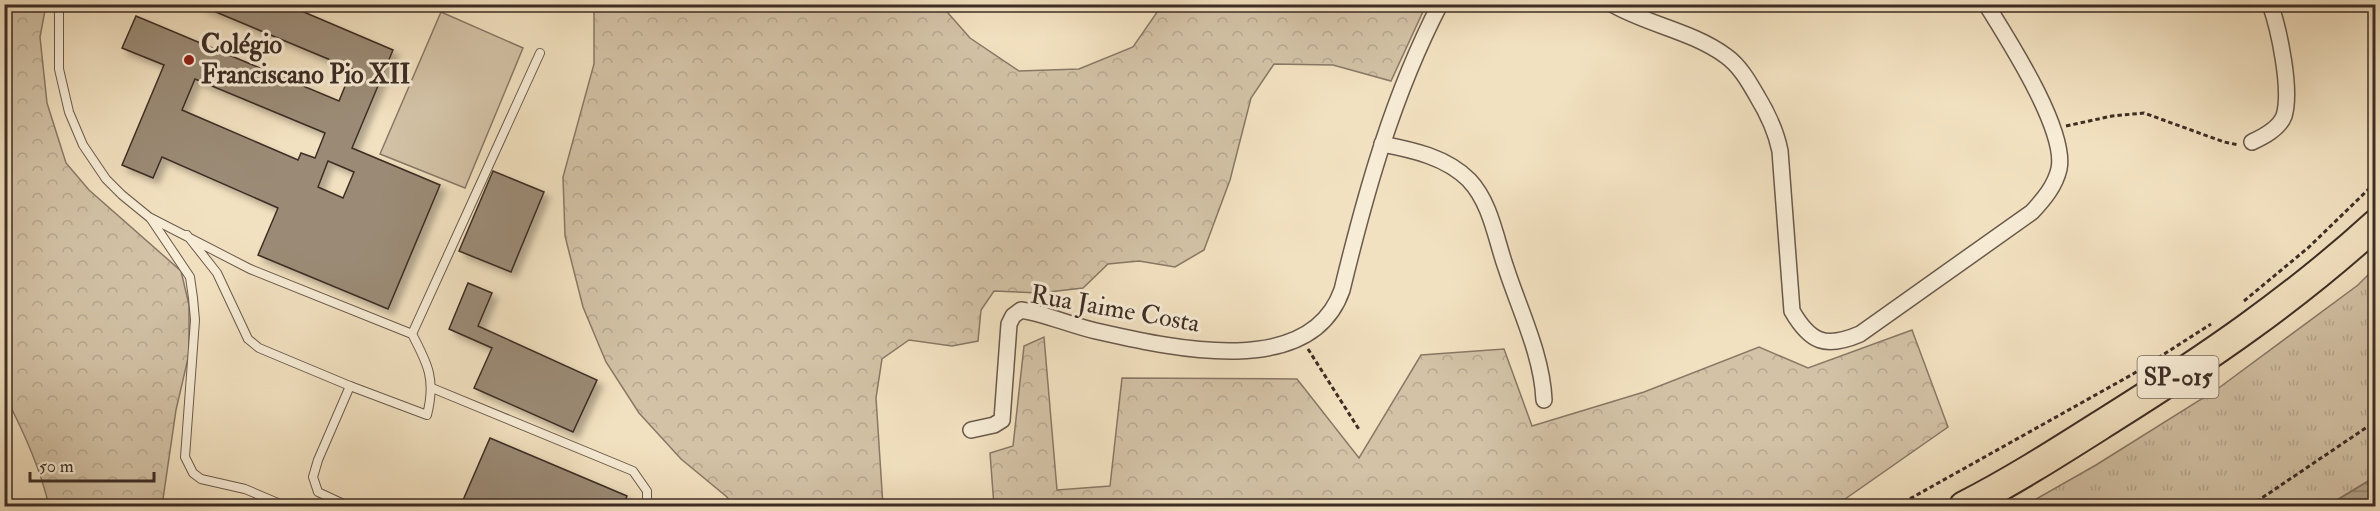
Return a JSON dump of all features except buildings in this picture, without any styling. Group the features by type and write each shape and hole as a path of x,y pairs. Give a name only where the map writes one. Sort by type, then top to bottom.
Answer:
{"highway":[{"name":"SP-015","path":"1964,507 2017,478 2217,350 2265,317 2343,254 2376,224"}],"street":[{"name":"Rua Jaime Costa","path":"971,430 994,425 1002,420 1009,324 1013,316 1021,310 1094,330 1203,350 1261,350 1277,347 1301,338 1324,322 1338,302 1382,144 1401,88 1440,4"},
{"path":"1612,4 1626,13 1691,38 1726,56 1741,70 1776,133 1780,151 1792,311 1803,330 1815,339 1831,343 1860,334 2032,212 2047,196 2060,166 2053,129 2018,55 1986,4"},
{"path":"2252,141 2268,134 2284,115 2286,95 2284,68 2270,4"},
{"path":"1382,144 1411,149 1447,163 1470,182 1478,192 1494,228 1533,349 1543,385 1544,400"}],"lane":[{"path":"59,4 59,69 69,112 83,145 106,179 149,217 190,277 195,320 185,457 193,473 201,479 245,489 285,507"},
{"path":"411,334 540,53"},
{"path":"149,217 187,235 250,269 411,334 424,358 432,388 427,415 259,348 248,339 217,273 187,235"},
{"path":"348,507 318,492 313,477 350,386"},
{"path":"432,388 633,471 647,491 647,507"}],"path":[{"path":"2053,129 2112,116 2144,113 2224,142 2240,145 2252,141"},
{"path":"2238,305 2309,247 2376,182"},
{"path":"1896,507 2133,374 2220,318"},
{"path":"1301,338 1360,431"},
{"path":"2250,507 2376,421"}],"green space":[{"path":"4,5 46,5 40,37 47,103 66,163 89,190 181,271 189,305 189,354 176,410 162,506 49,506 31,450 5,396"},
{"path":"594,5 941,5 970,38 1019,71 1079,69 1133,47 1162,5 1426,5 1391,81 1333,65 1274,64 1251,98 1230,180 1204,250 1175,267 1139,261 1108,264 1083,288 1040,293 994,291 981,310 978,341 952,346 909,340 882,359 876,398 883,506 733,506 727,497 681,459 639,413 606,362 583,307 565,236 563,177 594,64"},
{"path":"441,12 523,48 465,188 380,154"},
{"path":"2375,268 2375,477 2327,506 2024,506 2096,465 2216,390 2358,285"},
{"path":"1912,330 1948,427 1835,506 994,506 990,453 1013,446 1024,346 1044,337 1057,490 1110,486 1122,378 1297,379 1359,458 1421,355 1504,349 1532,426 1644,392 1759,347 1808,368"}],"shaded area":[{"path":"2375,477 2375,506 2327,506"}],"place":[{"name":"Colégio Franciscano Pio XII","path":"189,60"}]}
